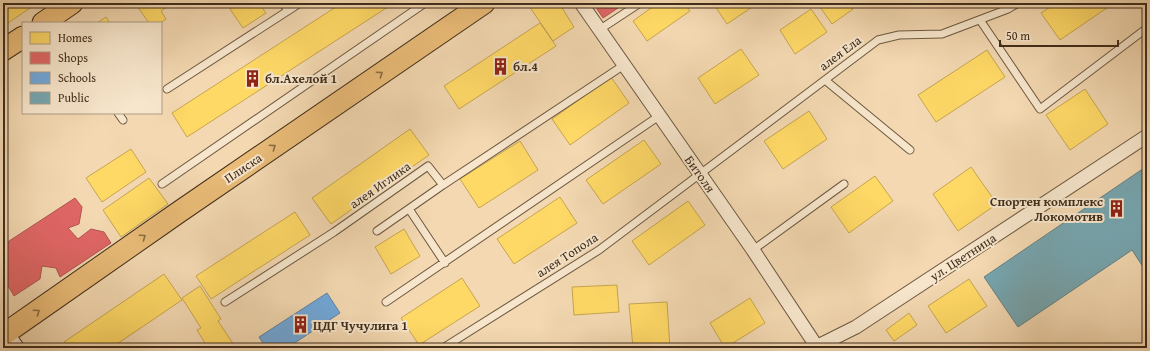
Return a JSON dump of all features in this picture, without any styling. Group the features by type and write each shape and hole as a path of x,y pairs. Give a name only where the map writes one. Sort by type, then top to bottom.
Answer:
{"main road":[{"path":"44,22 72,3"},
{"name":"Плиска","path":"6,337 179,212 484,3"},
{"path":"3,50 22,37"}],"street":[{"name":"Битоля","path":"581,3 753,250 816,348"},
{"name":"ул. Цветница","path":"816,348 856,327 1147,136"}],"lane":[{"path":"283,3 288,11"},
{"path":"167,89 300,3"},
{"path":"162,184 425,3"},
{"path":"599,30 640,3"},
{"name":"алея Ела","path":"700,173 878,40 899,35 942,34 1008,9 1018,3"},
{"path":"980,20 1040,109 1147,28"},
{"path":"377,231 443,185 624,65"},
{"path":"825,80 910,150"},
{"path":"119,114 123,120"},
{"path":"386,302 659,116"},
{"name":"алея Иглика","path":"225,302 334,232 428,166 443,185"},
{"name":"алея Топола","path":"443,348 599,250 700,173"},
{"path":"753,250 844,184"},
{"path":"409,209 445,262"}],"building: Homes":[{"path":"3,3 31,3 33,6 5,25 3,23"},
{"path":"135,3 169,3 170,5 161,11 166,19 162,22 148,22"},
{"path":"239,3 259,3 266,13 243,28 230,9"},
{"name":"бл.Ахелой 1","path":"342,3 394,3 187,137 172,113"},
{"path":"527,3 559,3 574,27 553,41"},
{"path":"658,3 684,3 690,11 647,41 633,21"},
{"path":"713,3 758,3 727,24"},
{"path":"827,3 848,3 853,9 832,24 820,7"},
{"path":"1056,3 1114,3 1060,40 1041,13"},
{"path":"811,9 827,32 795,54 780,30"},
{"path":"106,17 109,22 98,22"},
{"path":"3,23 7,29 3,32"},
{"name":"бл.4","path":"540,23 556,46 459,109 444,86"},
{"path":"741,49 759,75 715,104 698,78"},
{"path":"987,50 1005,77 936,122 918,95"},
{"path":"611,77 629,103 570,145 552,119"},
{"path":"1085,89 1108,124 1070,150 1046,115"},
{"path":"809,111 827,139 783,169 764,141"},
{"path":"410,129 429,155 331,224 312,198"},
{"path":"644,140 661,164 603,204 586,180"},
{"path":"520,141 538,170 479,208 460,179"},
{"path":"131,149 146,172 102,202 86,178"},
{"path":"971,167 997,204 958,231 933,194"},
{"path":"875,176 893,201 849,233 831,207"},
{"path":"149,178 168,204 121,237 103,210"},
{"path":"560,197 577,223 514,264 497,239"},
{"path":"688,201 705,225 649,265 632,241"},
{"path":"295,212 310,235 211,299 196,276"},
{"path":"404,229 420,256 391,274 375,247"},
{"path":"164,274 182,300 111,348 69,348 64,342"},
{"path":"462,278 480,306 419,345 401,318"},
{"path":"969,279 987,306 946,333 928,306"},
{"path":"617,285 619,312 574,315 572,287"},
{"path":"200,286 221,319 218,321 236,348 208,348 197,330 201,328 182,298"},
{"path":"750,298 765,323 725,348 710,323"},
{"path":"667,302 670,348 633,348 629,304"},
{"path":"909,313 917,325 894,341 886,330"},
{"path":"520,345 520,348 482,348"}],"building: Shops":[{"path":"593,3 623,3 624,4 603,18"},
{"path":"75,198 82,207 79,224 68,228 78,239 91,229 104,232 111,243 60,277 56,268 42,266 40,279 14,296 3,277 3,245"}],"building: Schools":[{"name":"ЦДГ Чучулига 1","path":"327,293 340,313 287,348 266,348 259,337"}],"building: Public":[{"name":"Спортен комплекс Локомотив","path":"1147,166 1147,273 1132,250 1018,327 984,277"}],"place":[{"name":"бл.4","path":"500,66"},
{"name":"бл.Ахелой 1","path":"252,78"},
{"name":"Спортен комплекс Локомотив","path":"1116,208"},
{"name":"ЦДГ Чучулига 1","path":"300,325"}]}
